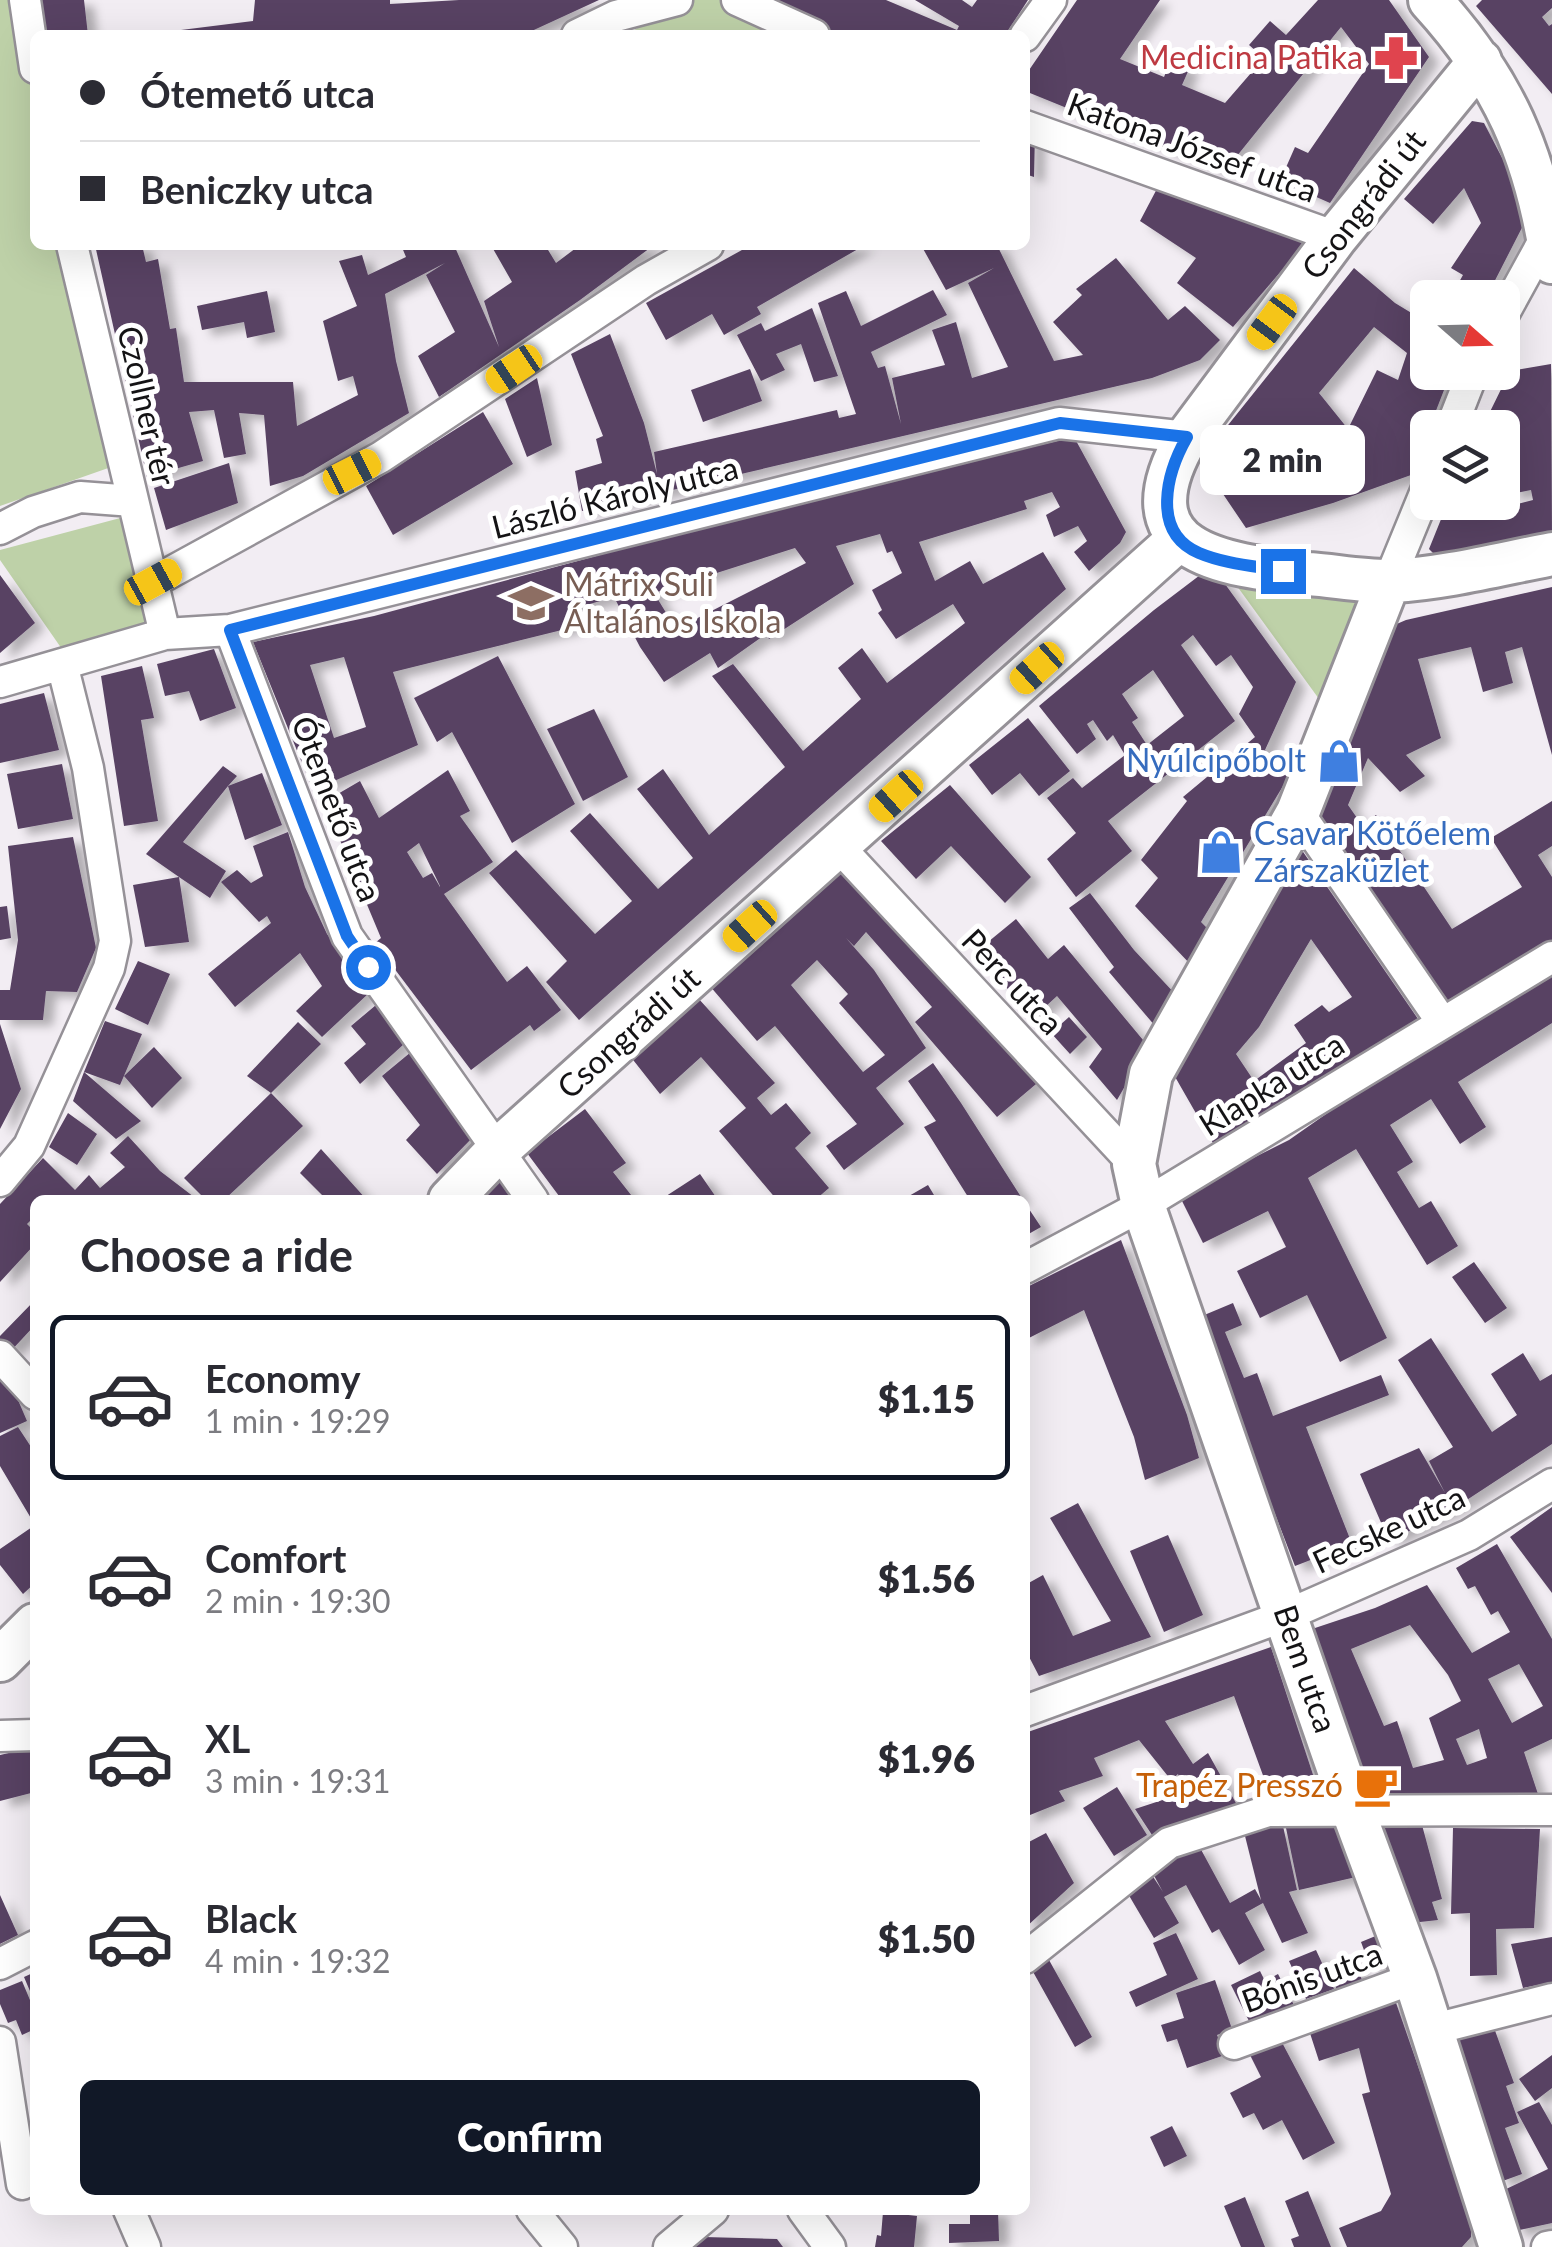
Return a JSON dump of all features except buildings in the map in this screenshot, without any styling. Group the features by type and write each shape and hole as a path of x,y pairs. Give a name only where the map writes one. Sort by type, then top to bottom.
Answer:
{"street":[{"path":"25,0 30,34"},
{"path":"587,30 616,16 678,0"},
{"path":"736,0 803,30"},
{"path":"1029,30 1051,0"},
{"path":"1441,4 1480,61 1546,186 1550,248 1520,291"},
{"name":"Csongrádi út","path":"455,1195 498,1150 1179,539 1168,518 1167,489 1177,454 1187,437 1336,237 1480,61"},
{"name":"Katona József utca","path":"1030,128 1336,237"},
{"name":"Czollner tér","path":"73,250 165,634"},
{"path":"153,582 381,457 646,280 699,250"},
{"name":"László Károly utca","path":"0,682 165,634 230,630 1060,423 1187,437"},
{"path":"0,529 32,512 80,497 133,502"},
{"path":"1139,1184 1151,1074 1298,812 1414,520"},
{"path":"1179,539 1198,552 1221,560 1283,571 1389,581 1552,554"},
{"name":"Ótemető utca","path":"230,630 347,936 530,1195"},
{"path":"0,1181 29,1146 110,968 115,941 88,768 62,664"},
{"path":"1298,812 1442,1022"},
{"name":"Perc utca","path":"839,847 1139,1184"},
{"name":"Klapka utca","path":"1030,1264 1139,1184 1442,1022 1552,957"},
{"name":"Bem utca","path":"1139,1184 1352,1808 1415,1978 1502,2247"},
{"path":"0,1356 30,1389"},
{"name":"Fecske utca","path":"1030,1708 1287,1615 1469,1536 1552,1484"},
{"path":"0,1660 30,1630"},
{"path":"1030,1954 1169,1843 1268,1811 1552,1810"},
{"path":"0,1964 30,1949"},
{"name":"Bónis utca","path":"1234,2044 1415,1978"},
{"path":"1430,2030 1552,1999"},
{"path":"0,2042 19,2186"},
{"path":"131,2215 145,2247"},
{"path":"536,2215 562,2247"},
{"path":"670,2247 708,2215"},
{"path":"807,2215 830,2247"}],"green space":[{"path":"0,0 18,0 30,76 30,250 64,250 114,466 0,506"},
{"path":"683,0 755,0 814,30 634,30"},
{"path":"124,517 149,625 64,652 0,560 0,550"},
{"path":"1234,582 1370,594 1327,710"}],"place":[{"name":"Medicina Patika","path":"1396,58"},
{"name":"Mátrix Suli Általános Iskola","path":"531,603"},
{"name":"Nyúlcipőbolt","path":"1339,761"},
{"name":"Csavar Kötőelem Zárszaküzlet","path":"1221,852"},
{"name":"Trapéz Presszó","path":"1376,1786"}],"route":[{"path":"368,967 347,936 230,630 1060,423 1187,437 1177,454 1167,489 1172,530 1198,552 1283,571"}]}
